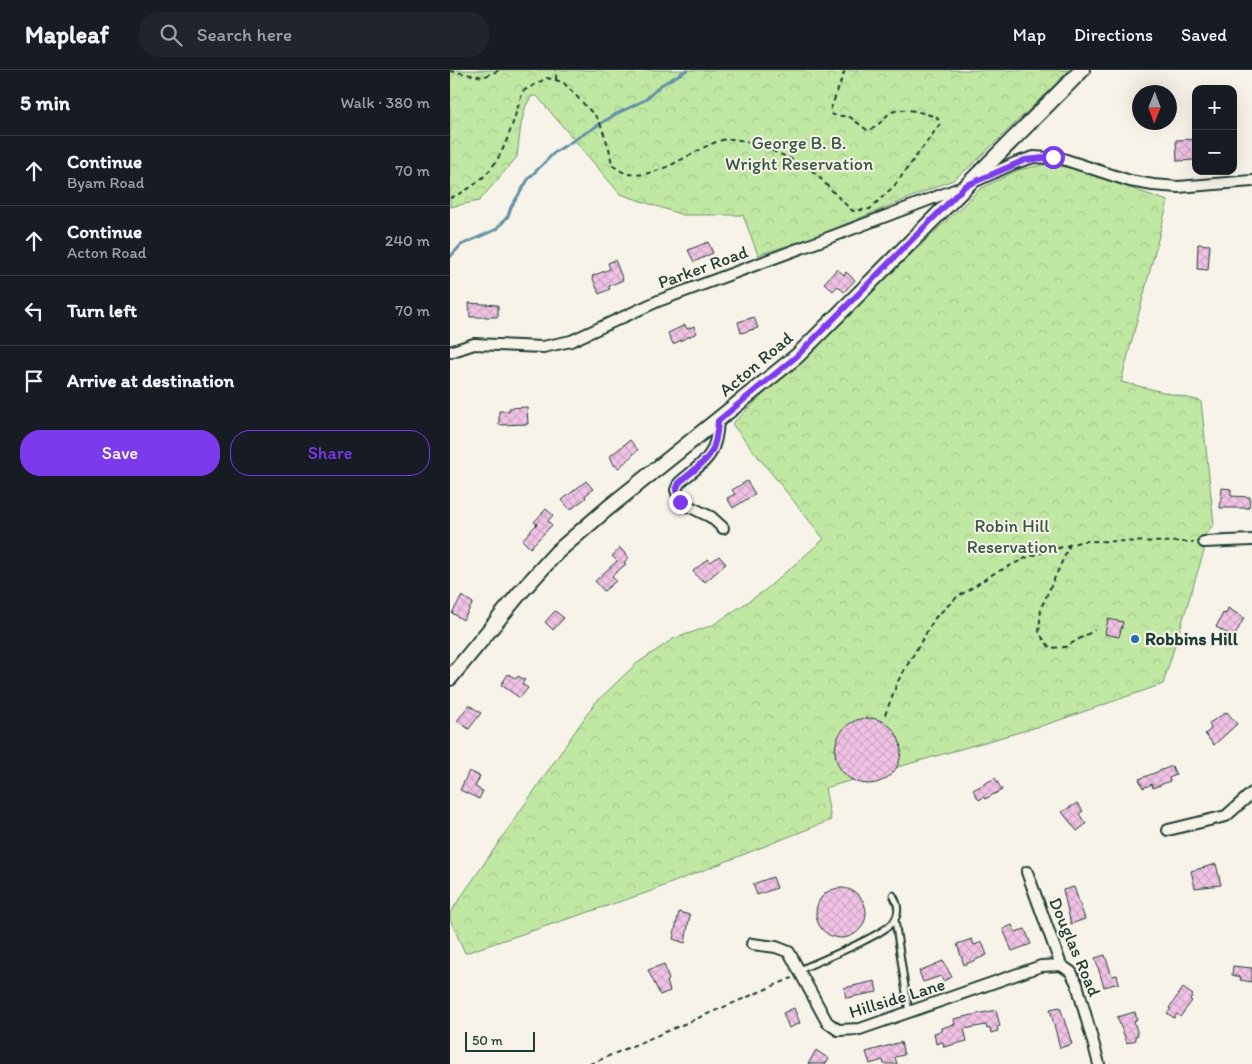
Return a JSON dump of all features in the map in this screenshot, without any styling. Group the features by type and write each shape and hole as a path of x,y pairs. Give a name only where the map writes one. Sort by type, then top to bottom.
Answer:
{"main road":[{"name":"Acton Road","path":"450,678 518,594 557,552 608,508 797,356 1082,70"}],"street":[{"name":"Parker Road","path":"450,352 474,344 543,347 571,341 658,300 965,186 1015,163 1044,157 1063,159 1130,181 1153,185 1178,186 1252,181"},
{"path":"718,421 717,441 710,455 679,483 676,490 680,502 711,517 723,528"},
{"path":"1204,542 1252,540"},
{"path":"1168,830 1226,816 1252,793"},
{"name":"Douglas Road","path":"1027,872 1061,965 1074,978 1100,1064"},
{"name":"Hillside Lane","path":"752,944 783,949 793,956 827,1022 838,1030 860,1029 1041,966 1061,965"}],"lane":[{"path":"893,896 898,907 895,920 909,1013"},
{"path":"800,972 890,926 895,920"}],"path":[{"path":"450,71 483,77 500,70"},
{"path":"556,70 556,80"},
{"path":"450,198 475,183 490,171 501,157 523,91 546,78 563,82 599,120 609,148 612,165 628,174 658,170 678,163 714,144 733,139 798,161 817,175 853,211 870,209 896,185 940,124 937,117 909,109 893,111 874,129 867,130 850,117 833,115 830,111 845,70"},
{"path":"885,715 898,681 915,648 930,625 944,608 981,581 1004,568 1028,557 1070,544 1095,540 1151,543 1204,542"},
{"path":"1070,544 1041,608 1039,633 1050,648 1065,647 1096,630"},
{"path":"590,1064 800,972"}],"green space":[{"name":"George B. B. Wright Reservation","path":"450,70 1070,70 972,165 953,180 814,237 758,255 743,215 683,215 620,194 537,96 532,96 526,105 521,124 517,157 479,201 450,207"},
{"name":"Robin Hill Reservation","path":"1047,164 1075,169 1168,201 1121,382 1201,401 1214,524 1203,537 1204,551 1163,684 1051,723 825,788 831,820 646,893 465,953 450,919 450,913 594,704 636,664 673,639 713,625 764,591 824,539 732,424 980,189 1018,170"}],"building":[{"path":"1192,139 1192,160 1177,161 1176,140"},
{"path":"708,242 713,253 694,262 688,250"},
{"path":"1198,244 1210,245 1208,270 1197,269"},
{"path":"615,260 623,280 609,286 610,289 599,294 592,276 610,269 608,263"},
{"path":"837,269 844,275 846,272 855,280 844,292 838,286 833,291 824,283"},
{"path":"469,303 498,305 498,317 470,317"},
{"path":"754,317 758,328 741,333 738,322"},
{"path":"685,325 687,329 694,326 697,333 673,344 668,333"},
{"path":"527,407 528,424 499,425 499,411 509,411 509,408"},
{"path":"630,440 638,450 619,468 614,465 610,456"},
{"path":"586,481 593,489 585,496 586,498 570,510 562,500"},
{"path":"747,481 755,494 733,508 727,498 735,494 732,490"},
{"path":"1222,488 1231,489 1231,496 1250,497 1249,508 1220,508"},
{"path":"546,509 553,515 548,521 552,525 530,548 522,540 537,524 534,522"},
{"path":"620,548 629,558 624,562 626,564 612,576 616,581 604,591 595,581 617,561 612,556"},
{"path":"719,556 726,564 705,582 703,579 701,581 693,571 708,559 711,562"},
{"path":"462,596 473,603 463,620 452,613"},
{"path":"1228,608 1244,618 1234,637 1216,627 1223,613 1226,614"},
{"path":"555,611 564,618 553,630 545,622"},
{"path":"1108,619 1123,622 1119,637 1105,634"},
{"path":"508,674 516,679 518,676 525,680 522,684 528,688 520,698 501,685"},
{"path":"469,705 481,713 469,729 457,721"},
{"path":"1227,712 1237,724 1214,745 1205,734 1211,729 1209,723"},
{"path":"861,718 875,718 887,723 896,732 901,744 899,764 892,775 875,784 861,784 849,779 840,770 835,758 835,744 840,732 849,723"},
{"path":"1172,766 1176,775 1169,778 1170,781 1153,788 1152,784 1143,788 1139,779"},
{"path":"469,771 480,776 475,787 483,791 479,799 460,790"},
{"path":"995,778 1002,790 979,800 973,790"},
{"path":"1077,803 1083,811 1079,814 1086,824 1077,831 1062,812"},
{"path":"1216,864 1221,885 1195,888 1191,871"},
{"path":"773,877 777,888 757,895 753,884"},
{"path":"1074,887 1085,919 1071,924 1063,890"},
{"path":"836,888 846,888 859,895 866,908 866,918 859,931 846,938 836,938 827,934 820,927 816,918 816,908 820,899 827,892"},
{"path":"679,912 690,915 685,943 673,939"},
{"path":"1012,925 1015,932 1025,929 1031,944 1012,951 1003,929"},
{"path":"972,939 974,945 982,942 987,955 964,965 957,944"},
{"path":"1105,955 1112,976 1117,975 1119,983 1104,987 1095,958"},
{"path":"943,961 952,977 943,981 941,976 923,982 919,971"},
{"path":"664,964 670,991 660,995 648,970"},
{"path":"1233,966 1252,968 1252,982 1240,980 1241,977 1232,975"},
{"path":"875,981 877,992 846,998 844,988"},
{"path":"1183,988 1193,995 1190,999 1192,1001 1180,1017 1177,1014 1174,1018 1167,1013"},
{"path":"1060,1007 1072,1044 1060,1048 1050,1009"},
{"path":"794,1008 800,1023 789,1028 783,1013"},
{"path":"996,1010 1000,1026 997,1027 998,1031 991,1033 990,1028 987,1029 986,1025 964,1029 967,1041 944,1047 943,1042 936,1044 934,1033 941,1031 941,1028 955,1024 954,1019"},
{"path":"1135,1012 1137,1020 1134,1021 1138,1035 1135,1036 1136,1040 1127,1043 1117,1017"},
{"path":"901,1042 904,1055 895,1057 897,1064 884,1064 883,1060 870,1064 866,1052"},
{"path":"816,1050 829,1059 825,1064 808,1064"}],"waterway":[{"path":"450,257 461,245 497,229 508,216 511,207 529,178 555,152 616,114 645,100 661,85 687,70"}],"place":[{"name":"Robbins Hill","path":"1135,639"}],"route":[{"path":"680,502 676,490 679,483 699,468 710,455 717,441 718,421 797,356 965,186 1015,163 1034,157 1053,157"}]}
